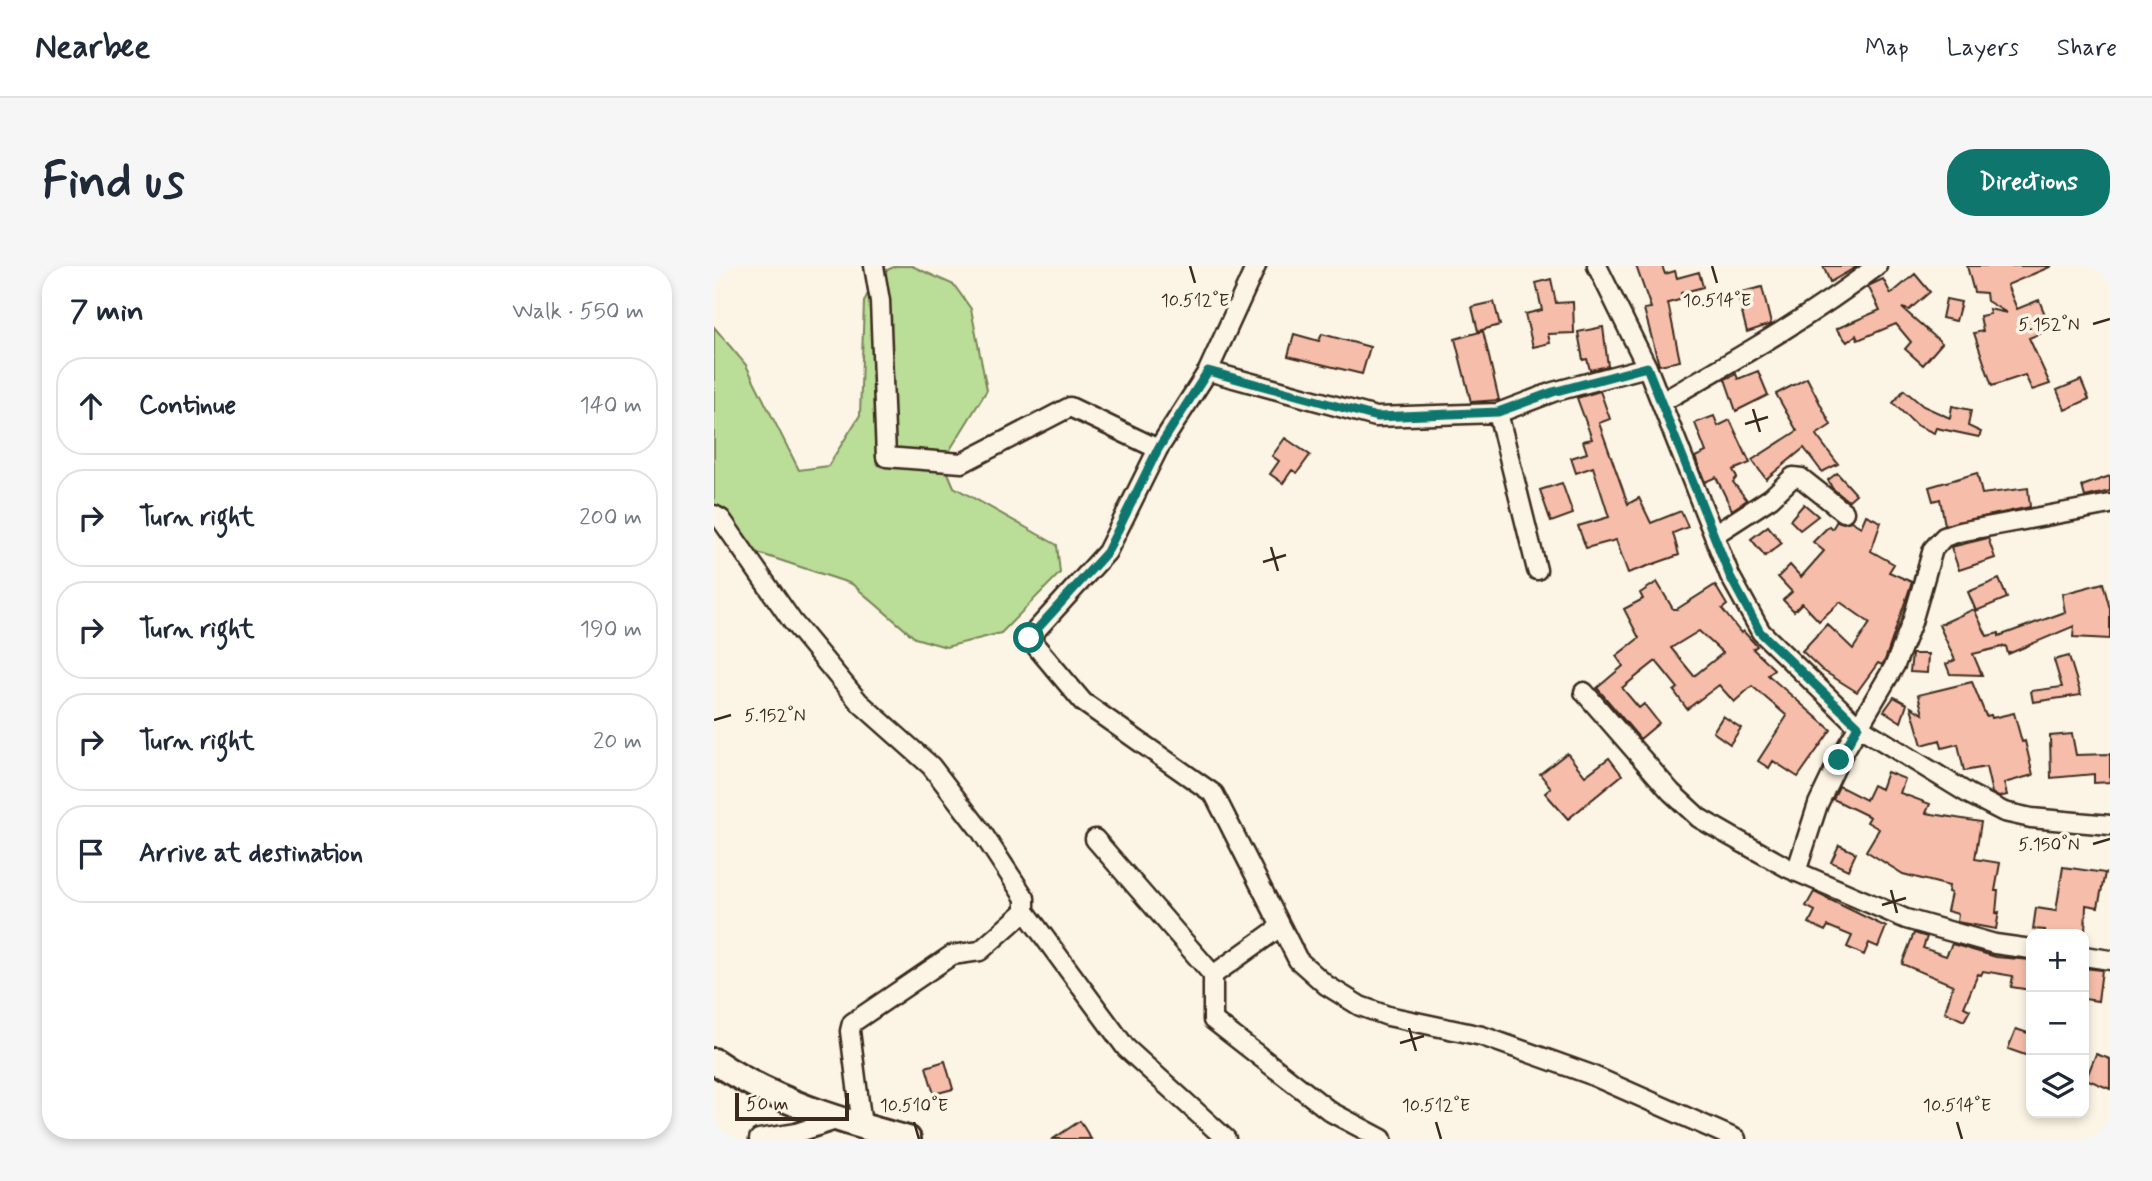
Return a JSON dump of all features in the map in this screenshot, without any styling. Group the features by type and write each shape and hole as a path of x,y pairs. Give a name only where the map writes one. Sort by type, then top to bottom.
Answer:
{"street":[{"path":"874,266 880,301 886,457 962,463 1069,407 1158,449"},
{"path":"1255,266 1208,371 1158,449 1107,552 1029,638 1083,702 1214,794 1298,960 1326,985 1360,1006 1388,1016 1482,1035 1589,1074 1736,1139"},
{"path":"1597,266 1647,367 1730,576 1760,632 1858,726 2004,812 2031,818 2110,825"},
{"path":"1662,402 1837,297 1877,266"},
{"path":"1208,371 1377,417 1498,412 1553,392 1647,367"},
{"path":"1498,412 1537,570"},
{"path":"1714,535 1771,498 1793,477 1801,478 1844,512"},
{"path":"1796,872 1818,804 1858,726 1895,665 1912,622 1933,549 1944,537 2110,504"},
{"path":"714,515 720,519 792,621 859,702 931,766 981,831 1025,898 1025,911 1126,1048 1226,1139"},
{"path":"1584,692 1671,792 1699,818 1796,872 1906,919 1995,944 2026,948"},
{"path":"1096,839 1213,975 1213,1020 1331,1112 1382,1139"},
{"path":"862,1126 850,1031 852,1023 952,955 980,951 1025,911"},
{"path":"1213,975 1280,927"},
{"path":"2089,958 2110,960"},
{"path":"714,1061 730,1072 836,1120 908,1139"},
{"path":"759,1139 796,1133 836,1120"}],"green space":[{"path":"896,266 912,266 954,285 971,309 987,390 943,461 954,487 1057,545 1060,573 1001,633 946,647 915,638 852,584 749,550 714,528 714,327 746,365 799,470 828,466 860,415 864,302 876,275"}],"building":[{"path":"1636,266 1662,266 1665,274 1675,271 1677,278 1699,272 1703,287 1681,293 1683,299 1668,303 1680,361 1659,365 1644,309 1651,308"},
{"path":"1823,266 1858,266 1830,282"},
{"path":"1967,266 2052,266 2007,285 2017,309 2039,300 2051,329 2029,338 2050,384 2032,390 2025,375 1992,386 1974,333 1983,331 1980,316 1990,314 1989,309 2007,313 1987,301 1986,293 1974,292"},
{"path":"1915,274 1930,292 1909,310 1902,308 1942,343 1923,365 1905,349 1911,342 1896,324 1858,340 1856,335 1847,342 1836,329 1880,310 1868,286 1883,279 1891,294"},
{"path":"1551,279 1556,303 1573,302 1574,333 1548,334 1550,343 1533,347 1525,314 1542,310 1536,283"},
{"path":"1762,287 1771,324 1747,332 1737,293"},
{"path":"1946,299 1961,302 1956,321 1942,318"},
{"path":"1494,302 1500,325 1478,331 1472,307"},
{"path":"1603,327 1608,366 1590,370 1587,359 1583,360 1578,332"},
{"path":"1483,331 1499,400 1471,402 1455,339"},
{"path":"1294,334 1319,341 1322,334 1370,347 1362,374 1288,356"},
{"path":"1758,371 1768,395 1736,411 1725,379 1736,374 1738,379"},
{"path":"1807,378 1831,425 1816,435 1838,464 1822,472 1804,448 1766,479 1752,460 1797,431 1776,394"},
{"path":"2081,380 2089,399 2065,410 2057,390"},
{"path":"1904,390 1923,406 1950,418 1952,406 1971,410 1968,426 1981,432 1979,437 1936,428 1934,433 1916,425 1893,403"},
{"path":"1600,391 1610,419 1599,423 1628,504 1639,498 1651,523 1681,511 1688,527 1673,533 1679,555 1628,573 1616,540 1586,548 1578,526 1609,517 1593,467 1576,473 1571,458 1587,453 1583,441 1592,439 1577,398"},
{"path":"1714,416 1718,426 1730,420 1750,463 1733,470 1737,477 1733,482 1747,500 1732,510 1716,477 1705,482 1695,457 1706,452 1695,423"},
{"path":"1285,438 1310,455 1297,473 1292,470 1283,483 1270,474 1279,461 1272,456"},
{"path":"1837,473 1856,494 1848,501 1832,488 1828,480"},
{"path":"1977,473 1982,494 2028,488 2030,507 1945,525 1940,499 1933,501 1929,487"},
{"path":"2110,476 2110,491 2085,497 2082,486"},
{"path":"1562,483 1573,514 1551,522 1540,490"},
{"path":"1804,504 1818,516 1800,530 1790,520"},
{"path":"1866,515 1881,522 1871,551 1894,564 1889,572 1912,582 1885,660 1882,665 1878,663 1857,692 1822,670 1802,651 1827,624 1853,649 1870,623 1840,602 1819,621 1802,603 1794,611 1783,600 1792,592 1778,577 1790,565 1801,577 1824,551 1813,542 1829,526 1832,529 1837,521 1851,521 1861,527"},
{"path":"1768,526 1782,543 1765,556 1751,539"},
{"path":"1988,538 1995,558 1959,570 1951,547"},
{"path":"1999,579 2007,598 1976,611 1968,592"},
{"path":"1657,582 1673,609 1677,609 1715,585 1727,605 1722,609 1741,633 1743,631 1757,646 1753,649 1774,669 1768,675 1831,730 1798,777 1773,761 1769,768 1758,761 1787,716 1752,686 1734,702 1719,685 1687,709 1674,691 1678,688 1656,661 1622,688 1639,708 1644,704 1659,723 1640,739 1597,688 1623,666 1616,656 1639,638 1624,609 1643,599 1640,593","holes":["1699,631 1723,653 1694,676 1671,648"]},
{"path":"2103,583 2110,609 2110,639 2073,637 2074,626 2008,654 2006,646 1973,654 1982,675 1950,674 1946,664 1955,660 1939,625 1974,609 1987,636 1999,633 1999,636 2065,612 2062,594"},
{"path":"1912,654 1928,654 1927,673 1910,672"},
{"path":"2069,656 2081,695 2033,702 2031,691 2062,687 2054,660"},
{"path":"1972,682 1986,716 1991,715 1992,718 2014,713 2022,742 2025,741 2033,775 2004,783 2007,795 1999,797 1992,793 1986,767 1964,771 1958,744 1942,748 1940,740 1922,745 1911,707 1923,714 1918,695"},
{"path":"1894,697 1907,704 1901,722 1884,711"},
{"path":"1723,716 1741,728 1730,744 1713,732"},
{"path":"2072,734 2076,755 2110,754 2110,782 2094,783 2094,774 2051,778 2050,736"},
{"path":"1567,753 1585,776 1609,758 1622,775 1568,819 1545,793 1551,788 1540,774"},
{"path":"1887,772 1905,779 1900,793 1930,804 1926,813 1981,822 1975,859 2000,863 1995,891 1998,891 1996,913 1999,912 1996,929 1957,922 1958,914 1947,911 1951,893 1948,892 1949,886 1903,874 1866,851 1879,829 1867,822 1870,817 1833,799 1839,786 1866,800 1873,785 1881,789"},
{"path":"1839,845 1856,853 1848,870 1831,862"},
{"path":"2063,867 2105,873 2098,907 2086,905 2085,929 2033,929 2036,908 2056,911"},
{"path":"1814,892 1886,927 1878,947 1869,943 1864,955 1847,947 1852,936 1828,926 1825,931 1809,923 1815,911 1806,906"},
{"path":"1914,933 1927,937 1923,948 1946,956 1952,944 1996,957 2026,960 2026,989 2011,987 2013,976 1983,971 1981,975 1978,974 1964,1007 1970,1010 1964,1021 1945,1012 1953,985 1902,964"},
{"path":"2089,969 2102,970 2098,1001 2089,1000"},
{"path":"2016,1029 2026,1032 2026,1055 2008,1049"},
{"path":"2096,1054 2110,1059 2110,1089 2089,1080 2089,1072"},
{"path":"945,1061 953,1089 934,1094 926,1067"},
{"path":"1080,1121 1091,1139 1053,1139"}],"route":[{"path":"1029,638 1107,552 1158,449 1208,371 1377,417 1498,412 1553,392 1647,367 1730,576 1760,632 1858,726 1839,760"}]}
